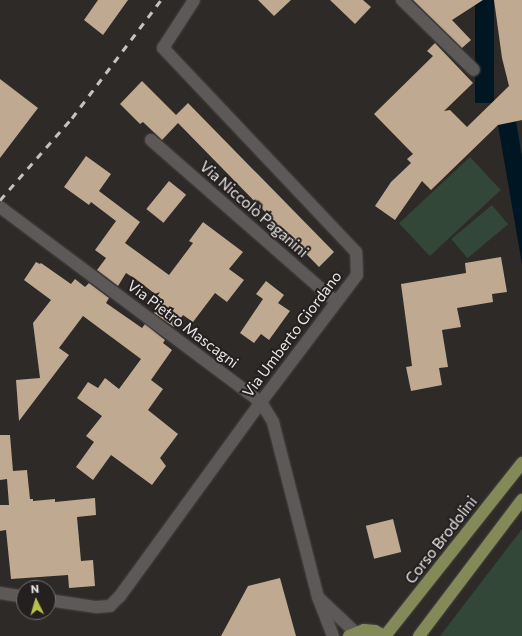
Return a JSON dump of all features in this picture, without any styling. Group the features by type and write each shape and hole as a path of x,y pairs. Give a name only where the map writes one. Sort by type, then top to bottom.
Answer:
{"main road":[{"name":"Corso Brodolini","path":"352,634 364,630 375,631 384,636 522,463"},
{"path":"419,636 522,500"}],"street":[{"name":"Via Umberto Giordano","path":"56,601 96,607 110,606 120,596 261,402 357,275 356,252 163,48 194,0"},
{"path":"402,0 474,70"},
{"name":"Via Niccolò Paganini","path":"151,140 336,302"},
{"name":"Via Pietro Mascagni","path":"0,207 261,402 273,422 318,597 333,636"},
{"path":"0,594 16,596"},
{"path":"318,597 352,634"}],"green space":[{"path":"470,157 501,190 430,256 399,223"},
{"path":"492,205 508,224 467,258 451,239"},
{"path":"522,529 522,636 440,636"}],"water":[{"path":"475,0 494,0 494,103 475,103"},
{"path":"516,121 522,158 522,264 498,125"}],"building":[{"path":"98,0 128,0 103,35 84,20"},
{"path":"258,0 291,0 274,16"},
{"path":"330,0 363,0 371,7 355,24"},
{"path":"413,0 483,0 452,20 471,40 462,48"},
{"path":"494,0 522,0 522,120 498,125 431,190 422,181 395,220 375,206 391,182 411,163 407,159 413,154 374,114 433,56 427,51 435,43 473,83 444,111 450,110 467,127 509,86 502,58"},
{"path":"0,79 38,108 0,158"},
{"path":"142,81 176,115 188,103 334,252 319,267 178,123 162,140 143,122 140,124 120,104"},
{"path":"86,156 111,174 99,191 140,222 125,243 169,275 193,243 189,241 203,222 243,252 229,269 244,280 227,302 215,293 193,322 183,315 174,327 154,313 163,300 137,280 126,273 118,286 97,270 106,258 95,250 116,221 91,202 89,205 64,187"},
{"path":"169,181 186,195 163,223 146,209"},
{"path":"501,257 507,292 492,294 493,302 457,308 461,327 442,330 448,367 439,368 442,385 411,391 406,367 412,366 401,284 466,273 465,263"},
{"path":"36,262 41,263 71,284 75,279 85,287 89,283 109,298 106,303 142,328 145,324 165,340 163,343 172,350 151,380 163,389 148,410 178,434 160,458 166,466 152,485 111,455 93,480 76,467 94,442 86,436 102,416 77,398 88,382 98,388 105,378 119,389 141,359 83,316 59,348 69,355 19,421 16,380 40,378 33,323 51,300 24,280"},
{"path":"266,281 284,295 278,303 290,311 269,340 261,334 254,343 240,333 263,299 256,294"},
{"path":"0,435 10,435 13,471 27,470 30,499 33,499 33,501 55,499 55,502 95,498 96,515 77,517 81,561 93,560 95,586 69,588 68,575 11,579 6,530 0,531 0,505 9,505 7,479 0,480"},
{"path":"393,519 401,552 374,559 366,526"},
{"path":"280,578 296,636 221,636 248,586"}],"railway":[{"path":"0,200 72,118 161,0"}]}
